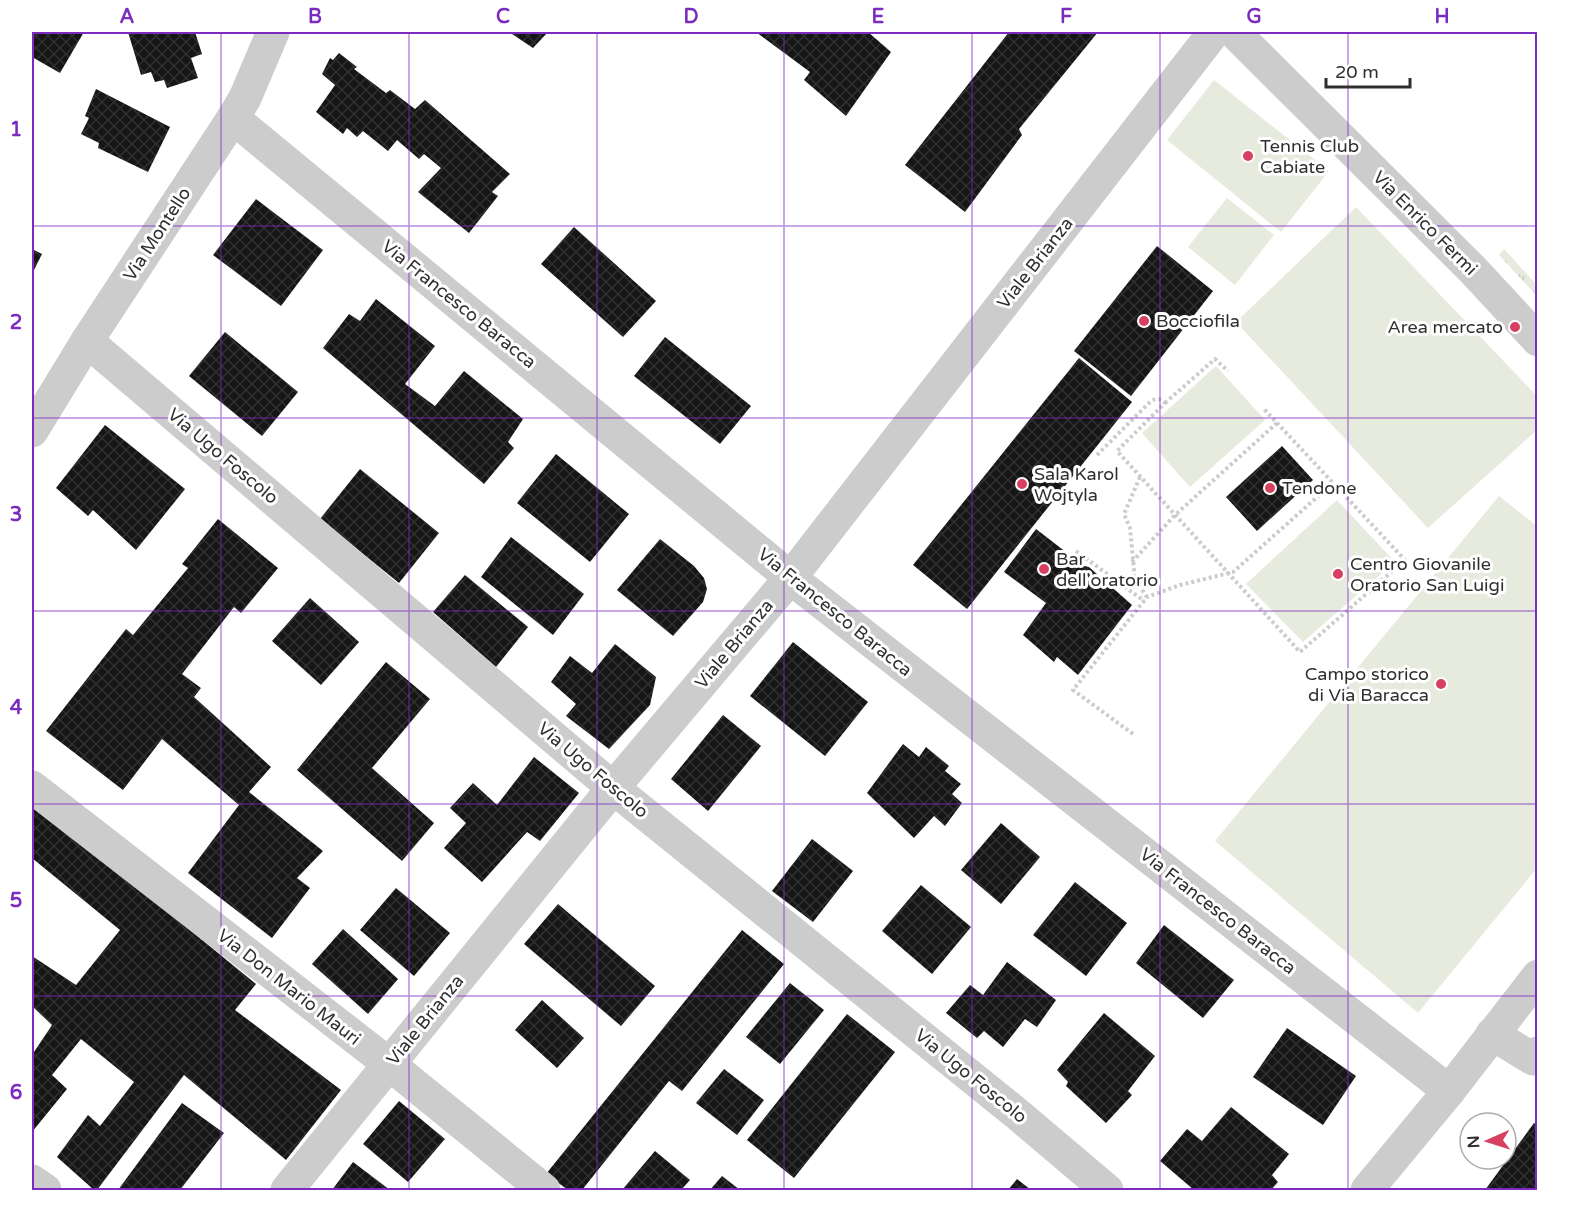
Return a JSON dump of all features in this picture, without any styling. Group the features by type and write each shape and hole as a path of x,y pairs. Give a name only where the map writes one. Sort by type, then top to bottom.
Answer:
{"street":[{"name":"Via Montello","path":"32,431 87,341 233,118 245,98 273,32"},
{"name":"Viale Brianza","path":"287,1191 613,788 791,577 1214,32"},
{"name":"Via Enrico Fermi","path":"1234,32 1473,270 1538,340"},
{"name":"Via Francesco Baracca","path":"233,118 791,577 1449,1091"},
{"name":"Via Ugo Foscolo","path":"87,341 613,788 1007,1105 1107,1191"},
{"name":"Via Don Mario Mauri","path":"32,787 389,1064 544,1191"},
{"path":"1367,1191 1449,1091 1538,976"},
{"path":"1492,1034 1533,1059 1538,1053"},
{"path":"32,1181 45,1191"}],"path":[{"path":"1228,371 1215,359 1165,403 1117,451 1300,652 1405,560 1263,408"},
{"path":"1097,454 1151,401 1156,398 1165,403"},
{"path":"1132,562 1175,515 1277,423"},
{"path":"1140,477 1124,514 1130,528 1135,580 1147,597"},
{"path":"1133,734 1073,690 1147,597 1180,585 1233,572 1333,483"},
{"path":"1076,551 1144,601"}],"green space":[{"name":"Tennis Club Cabiate","path":"1214,80 1329,171 1281,232 1167,140"},
{"path":"1227,198 1274,235 1235,285 1188,247"},
{"path":"1356,207 1537,396 1537,430 1428,528 1236,322"},
{"path":"1504,249 1537,285 1537,296 1499,255"},
{"path":"1216,366 1265,420 1190,487 1142,433"},
{"name":"Campo storico di Via Baracca","path":"1499,496 1537,526 1537,868 1418,1013 1215,841"},
{"path":"1337,500 1395,562 1303,642 1246,584"}],"building":[{"path":"32,32 84,32 60,73 32,57"},
{"path":"128,32 195,32 202,54 191,58 198,78 167,88 164,80 155,82 151,72 141,75"},
{"path":"509,32 548,32 533,48"},
{"path":"756,32 868,32 891,52 846,116 804,80 810,72"},
{"path":"1009,32 1098,32 1019,129 1022,135 965,212 905,165"},
{"path":"339,53 357,67 354,69 386,93 390,90 415,109 425,100 510,174 492,192 498,196 469,233 418,192 441,168 424,154 419,159 397,140 388,151 363,131 357,137 347,128 343,134 316,112 335,85 322,74 330,58 333,60"},
{"path":"96,89 170,127 148,172 98,148 99,143 81,134 89,118 85,116"},
{"path":"256,199 323,250 281,306 213,255"},
{"path":"574,227 656,301 623,337 541,264"},
{"name":"Bocciofila","path":"1157,246 1213,291 1131,396 1074,351"},
{"path":"32,249 42,254 32,274"},
{"path":"376,299 435,346 405,384 435,406 464,371 523,419 508,442 514,448 484,484 323,348 349,314 360,321"},
{"path":"225,332 298,392 262,436 189,376"},
{"path":"665,337 751,406 720,444 634,376"},
{"name":"Sala Karol Wojtyla","path":"1079,358 1132,402 967,609 913,565"},
{"path":"105,425 185,489 136,550 93,510 88,516 56,488"},
{"name":"Tendone","path":"1282,446 1313,480 1257,531 1226,497"},
{"path":"556,454 629,514 590,562 517,503"},
{"path":"360,469 439,533 399,583 320,519"},
{"path":"218,519 278,568 241,613 234,607 182,674 201,688 194,697 271,767 249,792 323,851 297,878 310,888 272,938 188,873 239,805 162,739 123,790 46,731 126,629 133,635 188,568 182,564"},
{"path":"1036,529 1084,566 1089,567 1132,605 1078,675 1057,657 1054,662 1023,635 1046,603 1004,572"},
{"path":"511,537 584,594 553,635 481,577"},
{"path":"660,539 694,566 704,578 707,589 703,602 673,636 617,590"},
{"path":"465,575 528,627 496,667 433,612"},
{"path":"310,598 359,642 321,685 272,641"},
{"path":"793,642 868,702 825,756 750,696"},
{"path":"615,644 656,677 650,705 609,749 566,716 576,704 551,682 570,656 592,673"},
{"path":"386,662 430,699 372,768 434,823 402,861 297,770"},
{"path":"723,715 761,746 708,811 671,779"},
{"path":"903,744 919,757 926,747 949,766 945,771 961,784 952,794 962,803 945,826 934,816 914,838 867,793"},
{"path":"534,757 579,793 540,841 527,832 482,882 444,848 466,823 450,808 473,783 497,805"},
{"path":"32,801 256,984 235,1010 341,1090 286,1160 184,1075 97,1190 94,1190 57,1157 88,1115 100,1126 134,1082 81,1039 52,1075 67,1089 32,1132 32,1055 52,1025 32,1006 32,956 76,985 120,930 32,858"},
{"path":"1001,823 1040,857 1001,904 961,870"},
{"path":"812,839 853,871 813,922 772,891"},
{"path":"1075,882 1127,923 1086,976 1033,935"},
{"path":"921,885 971,927 932,974 882,931"},
{"path":"396,888 450,933 414,976 360,930"},
{"path":"558,904 655,986 621,1026 524,944"},
{"path":"1164,925 1234,980 1203,1018 1136,963"},
{"path":"343,929 398,979 368,1014 312,964"},
{"path":"742,930 784,964 682,1091 669,1081 582,1190 568,1190 546,1174"},
{"path":"1007,962 1056,1000 1037,1027 1025,1019 1003,1047 984,1031 977,1038 946,1013 970,985 983,995"},
{"path":"790,983 824,1010 780,1064 746,1037"},
{"path":"542,1000 584,1038 557,1068 515,1030"},
{"path":"1104,1013 1155,1056 1128,1091 1132,1095 1106,1123 1066,1086 1068,1082 1057,1070"},
{"path":"847,1014 895,1052 794,1178 747,1140"},
{"path":"1287,1028 1356,1076 1323,1125 1253,1077"},
{"path":"724,1069 764,1100 737,1135 696,1103"},
{"path":"399,1101 445,1139 408,1182 363,1144"},
{"path":"182,1103 224,1133 180,1190 118,1190"},
{"path":"1231,1107 1289,1154 1272,1175 1278,1182 1271,1190 1194,1190 1160,1161 1187,1129 1202,1141"},
{"path":"1534,1123 1538,1126 1538,1190 1485,1190 1499,1171 1518,1171 1518,1145"},
{"path":"655,1151 690,1180 681,1190 622,1190"},
{"path":"353,1162 390,1190 332,1190"},
{"path":"722,1176 740,1190 710,1190"},
{"path":"1017,1179 1031,1190 1008,1190"}],"place":[{"name":"Tennis Club Cabiate","path":"1248,156"},
{"name":"Bocciofila","path":"1144,321"},
{"name":"Area mercato","path":"1515,327"},
{"name":"Sala Karol Wojtyla","path":"1022,484"},
{"name":"Tendone","path":"1270,488"},
{"name":"Bar dell'oratorio","path":"1044,569"},
{"name":"Centro Giovanile Oratorio San Luigi","path":"1338,574"},
{"name":"Campo storico di Via Baracca","path":"1441,684"}]}
